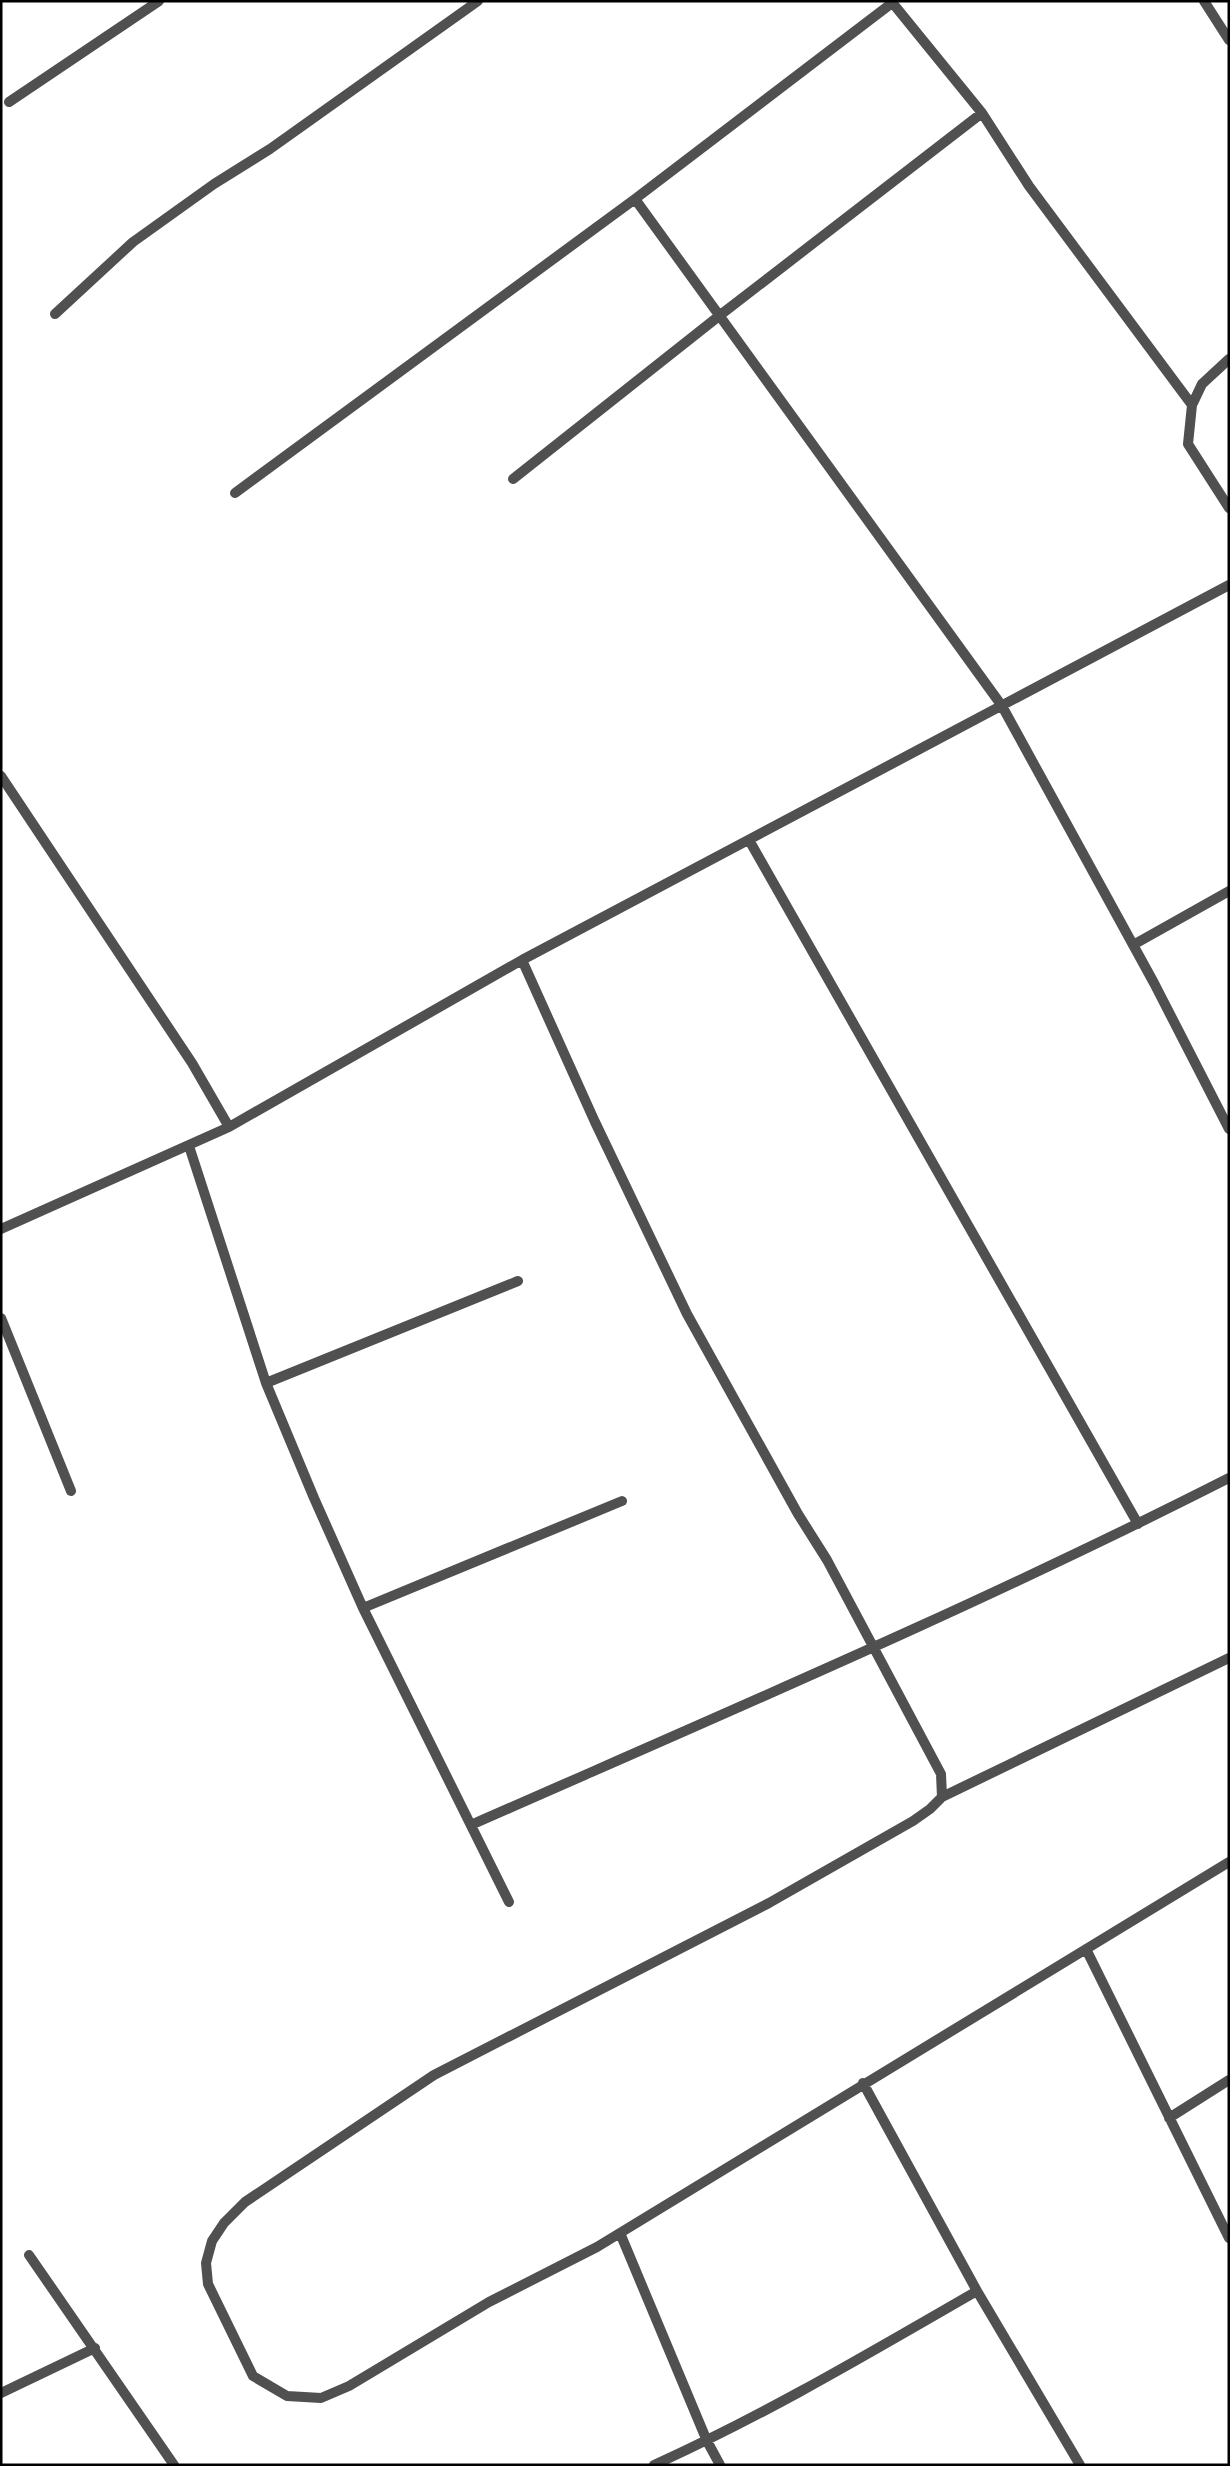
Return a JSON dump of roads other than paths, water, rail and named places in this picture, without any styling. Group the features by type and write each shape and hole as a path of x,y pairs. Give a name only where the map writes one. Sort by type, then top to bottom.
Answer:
{"street":[{"path":"9,102 159,1"},
{"path":"55,314 133,242 214,184 270,149 478,1"},
{"path":"1204,1 1229,40"},
{"path":"234,493 635,199 892,2 982,113 1029,186 1192,405"},
{"path":"513,479 718,316 982,113"},
{"path":"635,199 1002,706 1133,945 1229,1129"},
{"path":"1229,359 1202,384 1192,405 1188,444 1229,508"},
{"path":"1,1229 229,1127 522,960 1229,585"},
{"path":"1,776 192,1063 229,1127"},
{"path":"749,840 1138,1524"},
{"path":"1133,945 1229,891"},
{"path":"522,960 599,1131 687,1314 798,1514 827,1560 941,1774 942,1797"},
{"path":"189,1146 266,1383 363,1608 509,1902"},
{"path":"266,1383 518,1281"},
{"path":"1,1318 71,1491"},
{"path":"471,1825 873,1648 1138,1524 1229,1478"},
{"path":"363,1608 622,1501"},
{"path":"1229,1658 942,1797 930,1809 913,1821 769,1903 434,2075 246,2202 224,2223 212,2241 206,2263 208,2284 253,2376 287,2396 321,2398 349,2386 489,2302 597,2247 863,2083 1229,1862"},
{"path":"1086,1949 1229,2238"},
{"path":"1169,2118 1229,2080"},
{"path":"863,2083 977,2291 1080,2465"},
{"path":"620,2233 707,2441 720,2465"},
{"path":"29,2255 174,2465"},
{"path":"654,2465 707,2441 829,2376 977,2291"},
{"path":"1,2393 95,2348"}]}
